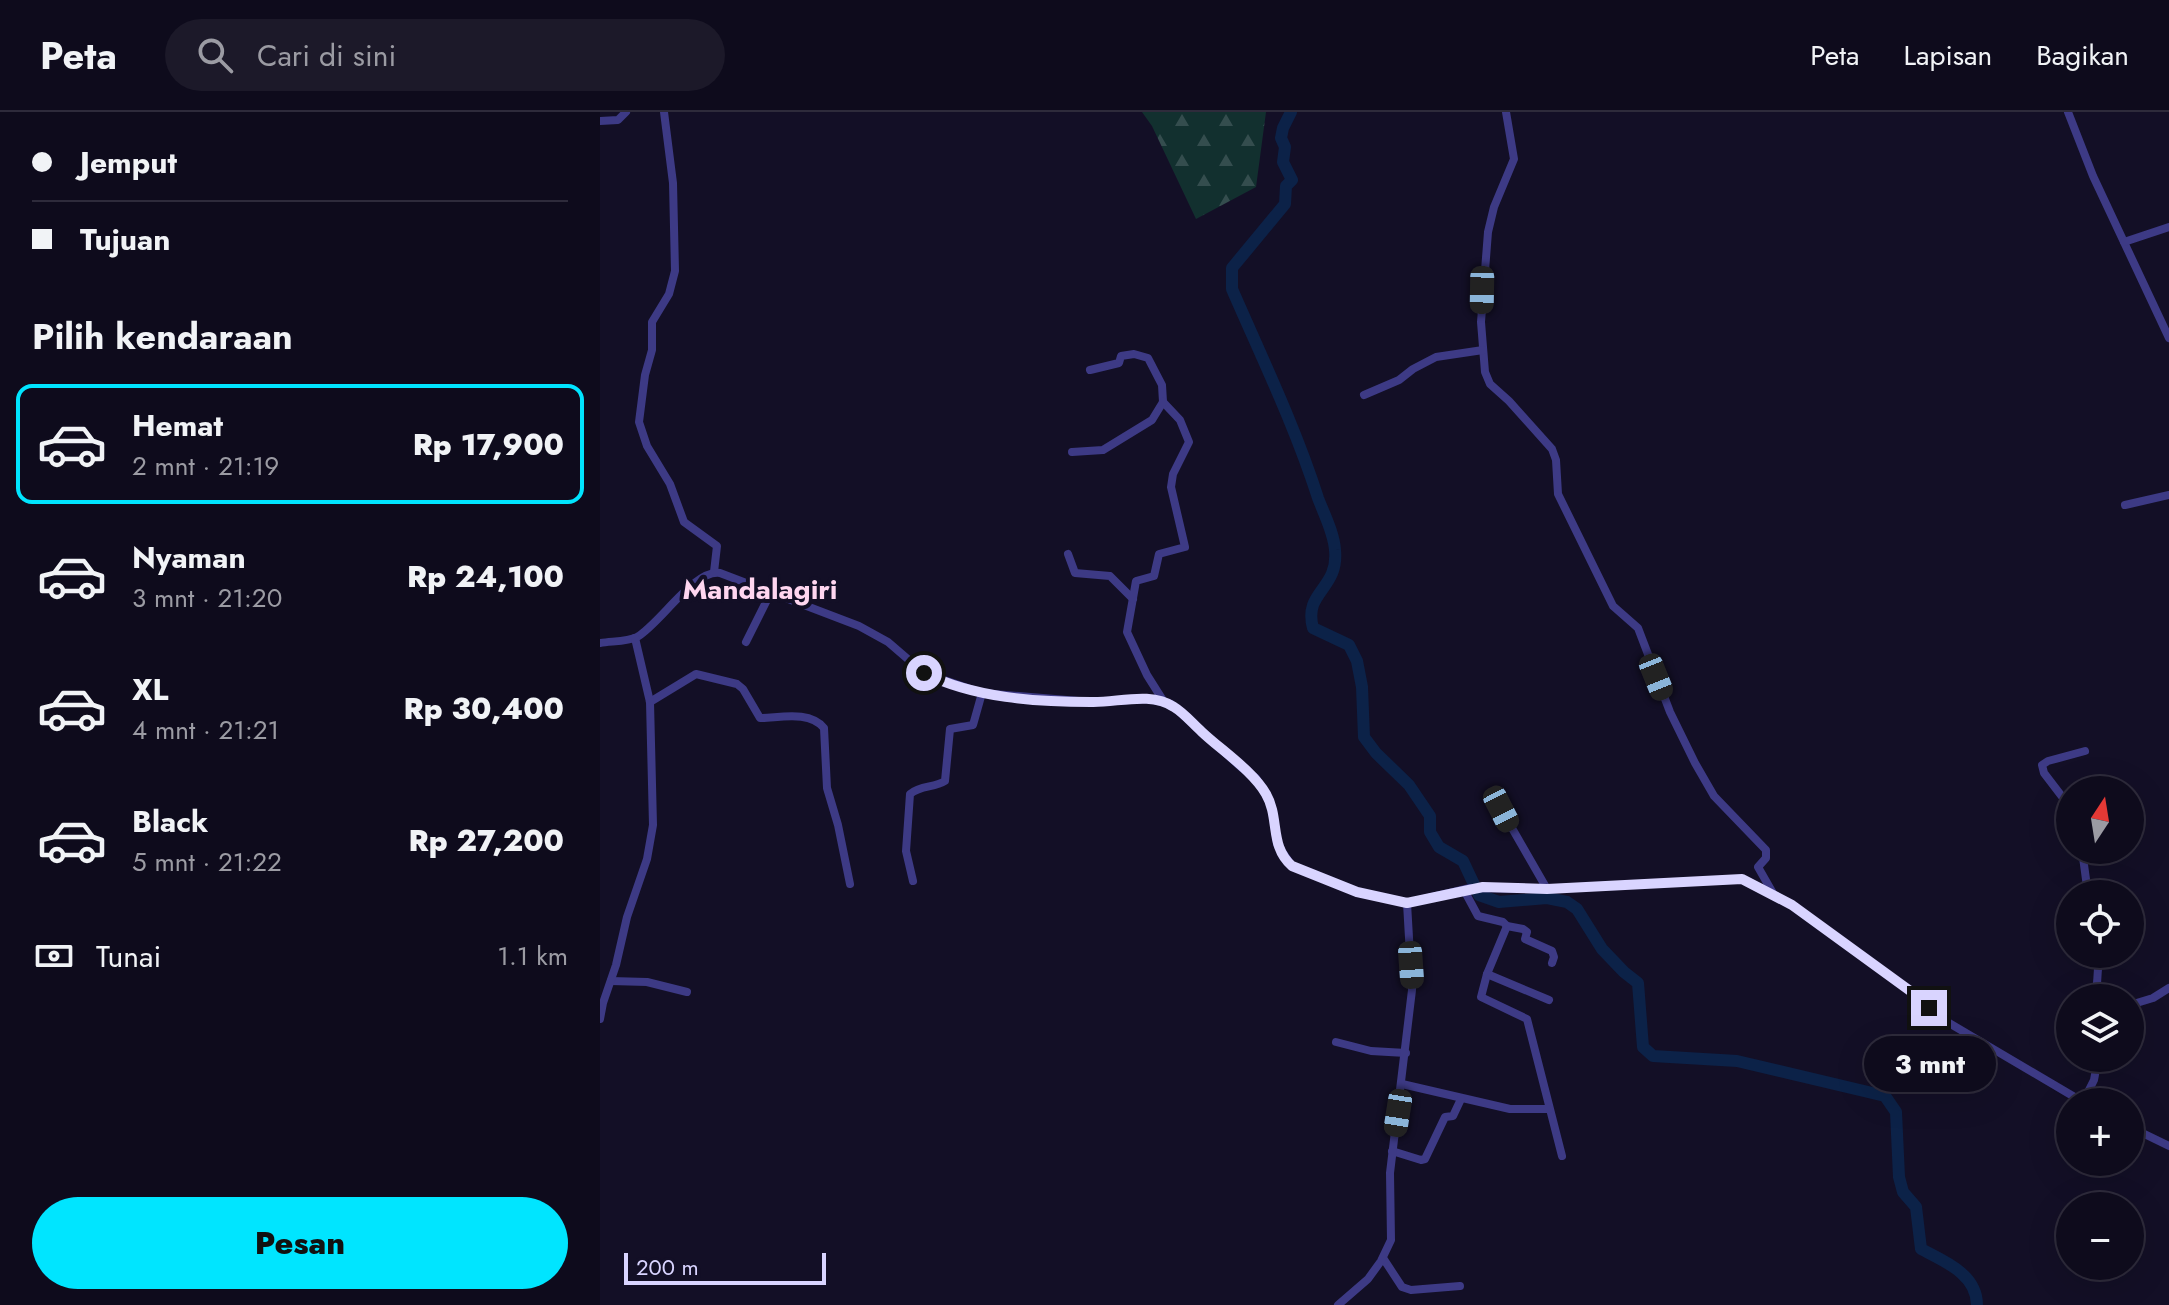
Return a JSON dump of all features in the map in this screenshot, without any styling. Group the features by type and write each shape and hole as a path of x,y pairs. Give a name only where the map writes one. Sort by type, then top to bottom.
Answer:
{"street":[{"path":"600,121 618,120 626,112"},
{"path":"664,112 673,183 675,271 669,294 652,322 652,350 645,375 639,422 647,446 670,484 684,522 717,546 714,572"},
{"path":"1506,112 1514,159 1491,217 1482,290 1485,372 1490,384 1509,401 1554,454 1558,494 1613,606 1638,628 1670,712 1701,774 1725,809 1766,850 1766,858 1758,867 1774,895"},
{"path":"2068,112 2093,176 2169,338"},
{"path":"2124,242 2169,227"},
{"path":"1364,395 1397,381 1439,356 1483,350"},
{"path":"1072,452 1103,450 1152,420 1163,402 1162,385 1148,358 1134,354 1121,356 1119,363 1090,370"},
{"path":"1163,402 1180,420 1189,442 1173,474 1171,487 1185,547 1159,554 1154,576 1136,581 1127,634 1164,702"},
{"path":"2125,505 2169,495"},
{"path":"1068,554 1075,573 1110,576 1133,599"},
{"path":"600,643 635,638 698,580 714,572 867,629 888,642 924,673 982,693 1091,702 1149,699 1164,702 1178,709 1256,778 1271,804 1277,844 1292,866 1357,892 1407,903 1483,887 1547,889 1733,878 1751,882 1792,905 1949,1023 2083,1102 2095,1072"},
{"path":"746,642 771,592"},
{"path":"600,1019 651,838 650,702 635,638"},
{"path":"650,702 695,674 737,684 760,718 783,716 822,724 825,729 827,788 850,884"},
{"path":"913,881 906,851 910,794 945,781 950,729 971,727 982,693"},
{"path":"2056,789 2042,765 2085,751"},
{"path":"1501,809 1547,889"},
{"path":"1467,889 1478,916 1523,929 1527,932 1525,939 1552,951 1552,963"},
{"path":"1338,1305 1368,1279 1391,1240 1392,1151 1412,990 1407,903"},
{"path":"1507,926 1487,974 1482,998 1523,1015 1529,1023 1562,1156"},
{"path":"1487,974 1549,1000"},
{"path":"611,981 658,984 687,992"},
{"path":"2144,1001 2169,988"},
{"path":"1336,1042 1371,1051 1406,1053"},
{"path":"1402,1084 1510,1109 1549,1109"},
{"path":"1392,1151 1424,1160 1440,1124 1445,1117 1453,1116 1461,1099"},
{"path":"2144,1134 2169,1146"},
{"path":"1383,1258 1402,1287 1411,1290 1460,1286"}],"green space":[{"path":"1142,112 1266,112 1256,187 1196,219 1152,126"}],"waterway":[{"path":"1291,112 1281,138 1285,147 1283,162 1292,180 1286,186 1285,204 1232,268 1232,289 1289,418 1333,537 1335,563 1332,574 1317,598 1311,616 1313,628 1349,645 1357,661 1362,687 1364,737 1409,785 1430,816 1430,832 1439,847 1463,861 1479,895 1499,902 1547,898 1567,902 1577,909 1602,949 1638,983 1643,1047 1653,1056 1737,1061 1885,1096 1896,1112 1899,1177 1903,1192 1916,1207 1921,1249 1958,1270 1976,1294 1977,1305"}],"district":[{"name":"Mandalagiri","path":"760,589"}],"route":[{"path":"924,673 995,695 1091,702 1149,699 1171,704 1256,778 1271,804 1274,835 1286,861 1357,892 1407,903 1483,887 1547,889 1742,879 1792,905 1929,1008"}]}
